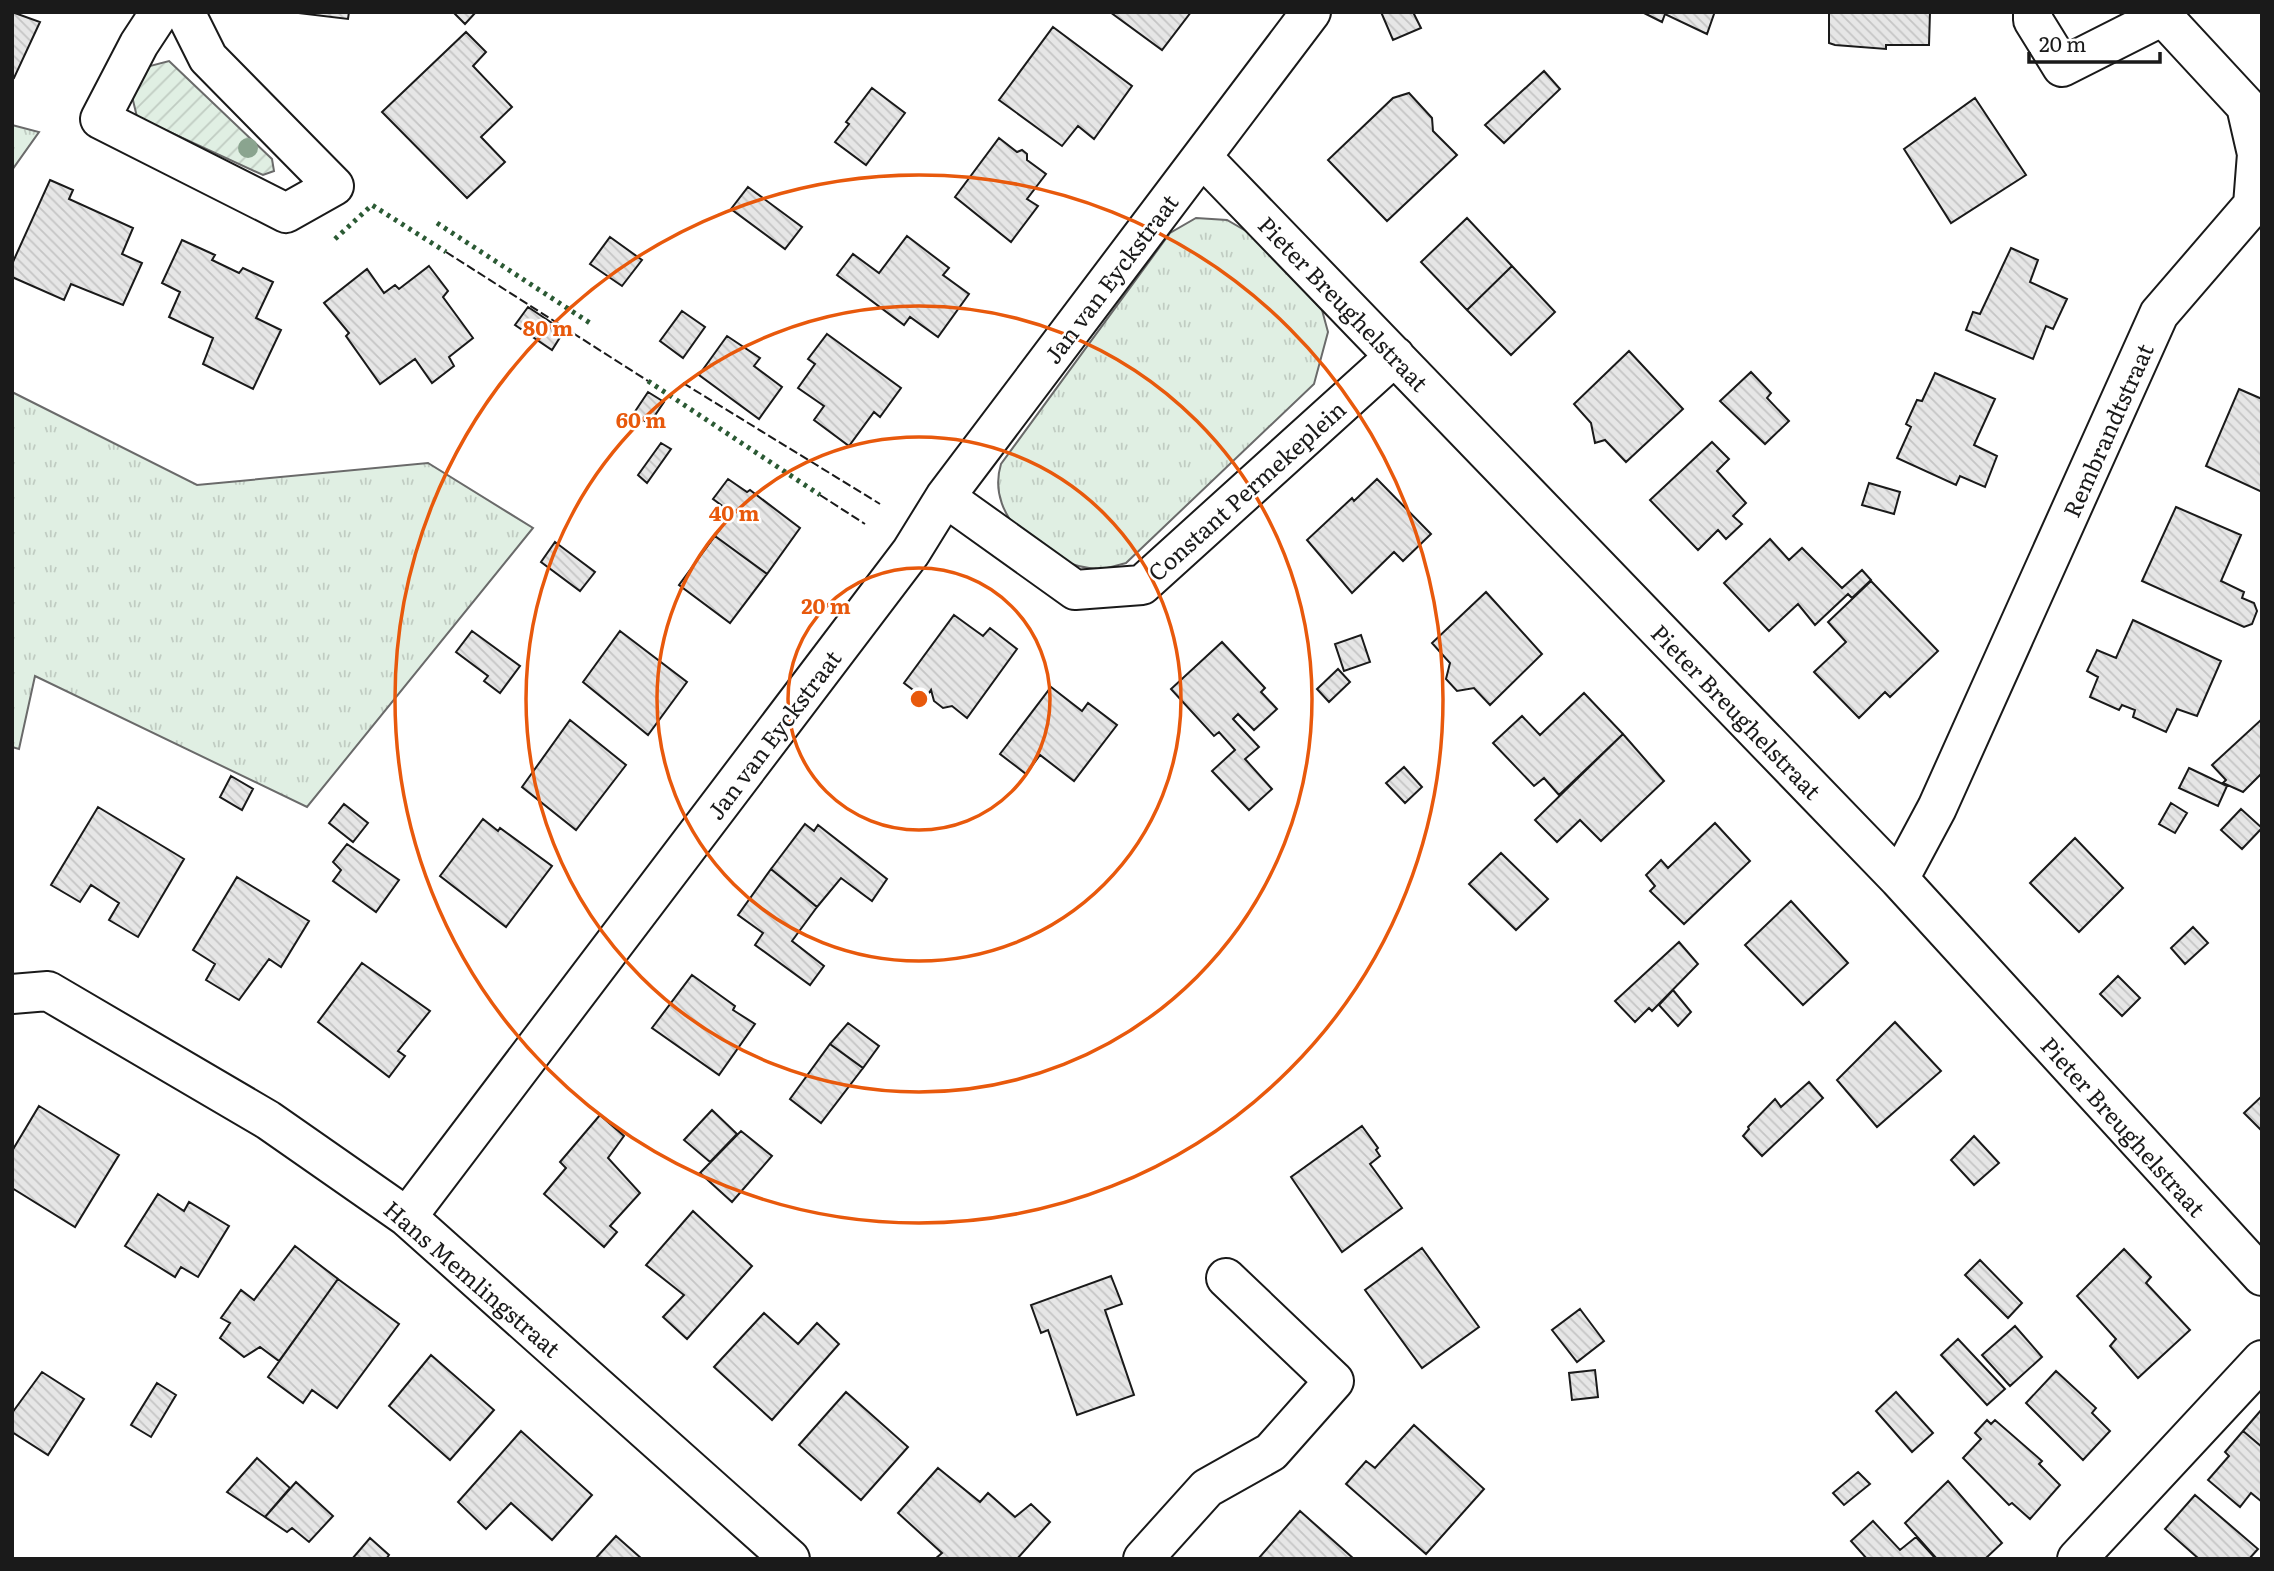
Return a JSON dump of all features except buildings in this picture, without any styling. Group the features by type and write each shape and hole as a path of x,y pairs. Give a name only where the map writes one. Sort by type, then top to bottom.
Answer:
{"street":[{"path":"160,12 139,44 100,119 286,213 334,186 208,58 185,12"},
{"name":"Jan van Eyckstraat","path":"407,1217 911,552 945,496 1311,12"},
{"name":"Rembrandtstraat","path":"1899,879 1937,808 2159,314 2253,205 2257,154 2246,106 2161,14 2062,67 2033,20 2033,12"},
{"name":"Pieter Breughelstraat","path":"1202,157 1899,879 2262,1276"},
{"name":"Constant Permekeplein","path":"945,496 1075,590 1142,585 1395,356"},
{"name":"Hans Memlingstraat","path":"12,994 48,991 268,1120 407,1217 790,1559"},
{"path":"1143,1559 1206,1488 1271,1452 1334,1381 1227,1278"},
{"path":"2077,1559 2262,1360"}],"green space":[{"path":"169,61 272,159 274,171 263,175 137,117 131,92 146,67"},
{"path":"12,125 39,132 12,170"},
{"path":"1196,218 1227,220 1253,235 1322,310 1328,332 1314,384 1126,563 1099,569 1059,559 1024,536 1011,521 1002,503 998,484 1001,464 1170,233"},
{"path":"12,392 197,485 428,463 533,528 307,807 35,676 19,749 12,747"}],"hedge":[{"path":"335,239 372,205 446,252"},
{"path":"437,223 593,325"},
{"path":"648,381 820,495"}],"fence":[{"path":"446,252 648,381"},
{"path":"683,383 880,504"},
{"path":"820,495 865,524"}]}
